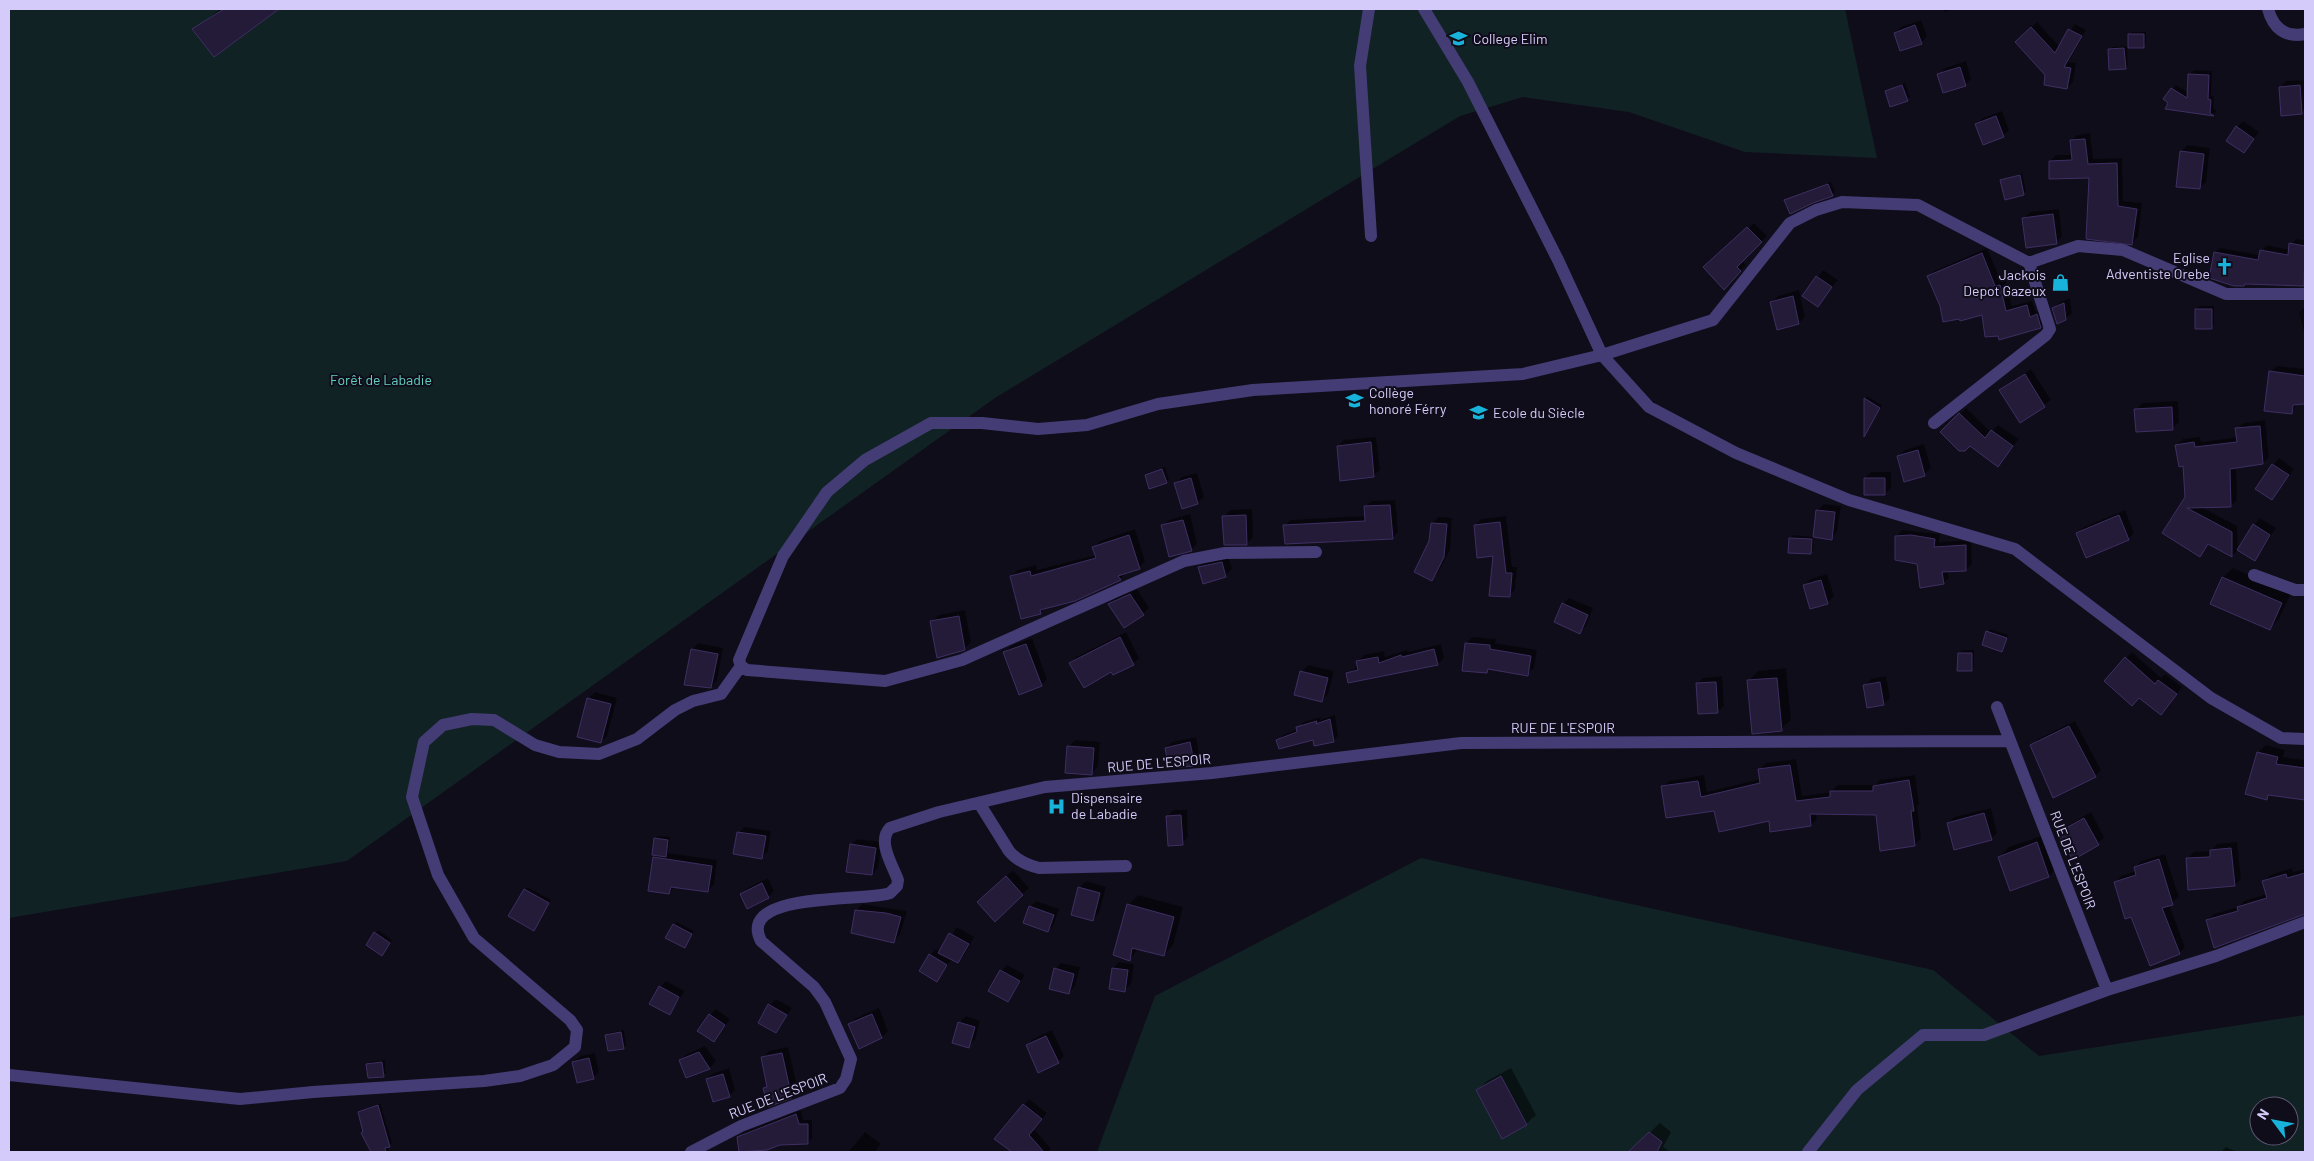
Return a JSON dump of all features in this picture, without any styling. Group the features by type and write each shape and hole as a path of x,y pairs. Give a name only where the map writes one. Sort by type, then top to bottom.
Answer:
{"street":[{"path":"1369,9 1360,66 1371,236"},
{"path":"1424,9 1472,91 1558,260 1602,355 1649,407 1736,453 1849,500 2015,549 2211,698 2282,738 2305,739"},
{"path":"2268,9 2274,25 2284,33 2294,36 2305,34"},
{"path":"9,1075 240,1100 313,1092 484,1081 520,1076 553,1065 575,1047 577,1030 570,1020 474,938 438,875 412,797 424,742 442,725 472,719 494,720 535,744 559,752 598,754 637,739 675,710 693,701 721,694 741,666 740,655 783,556 827,492 865,460 931,423 982,422 1038,429 1087,425 1158,404 1253,390 1523,374 1602,355 1713,320 1790,224 1816,210 1842,202 1918,205 2029,263 2050,329 2046,335 1934,423"},
{"path":"2029,263 2078,246 2123,250 2226,294 2305,294"},
{"path":"741,666 747,670 885,681 962,660 1184,561 1225,553 1316,552"},
{"path":"2254,575 2295,590 2305,590"},
{"name":"RUE DE L'ESPOIR","path":"1997,707 2107,990"},
{"name":"RUE DE L'ESPOIR","path":"691,1152 741,1126 830,1094 840,1088 850,1068 851,1059 825,1002 814,987 761,941 758,934 758,926 772,910 804,901 890,893 897,886 898,880 884,843 887,831 890,828 939,812 1045,787 1212,773 1460,743 2010,741"},
{"path":"979,802 1014,858 1029,866 1039,868 1126,866"},
{"path":"1808,1152 1857,1090 1923,1035 1984,1034 2107,990 2216,956 2305,922"}],"green space":[{"name":"Forêt de Labadie","path":"9,9 1845,9 1877,158 1745,152 1629,112 1523,97 1460,116 995,398 347,861 9,918"},
{"path":"1421,858 1933,970 2039,1056 2305,1015 2305,1152 1097,1152 1155,996"}],"building":[{"path":"224,9 279,9 214,57 192,29"},
{"path":"1915,25 1922,44 1900,51 1894,33"},
{"path":"2031,27 2055,53 2068,29 2082,36 2064,67 2071,68 2067,89 2044,85 2045,75 2015,42"},
{"path":"2128,34 2144,34 2144,48 2128,48"},
{"path":"2124,48 2126,69 2109,70 2108,49"},
{"path":"1960,67 1966,86 1943,93 1937,74"},
{"path":"2188,74 2209,75 2208,99 2211,100 2210,113 2214,116 2165,109 2168,103 2163,99 2171,88 2187,98"},
{"path":"1902,85 1908,101 1890,107 1885,91"},
{"path":"2300,85 2302,114 2281,116 2279,87"},
{"path":"1996,116 2004,137 1983,145 1975,124"},
{"path":"2236,126 2254,139 2244,153 2226,141"},
{"path":"2085,139 2088,164 2117,163 2118,206 2137,209 2132,245 2086,239 2089,178 2049,179 2049,161 2072,160 2070,140"},
{"path":"2180,151 2204,154 2200,189 2176,187"},
{"path":"2020,175 2024,195 2005,200 2000,180"},
{"path":"1828,184 1833,196 1790,214 1784,200"},
{"path":"2053,214 2057,244 2026,248 2022,218"},
{"path":"1747,227 1762,242 1737,267 1741,271 1724,290 1703,267"},
{"path":"2289,243 2305,246 2304,286 2245,284 2244,286 2234,286 2209,278 2214,252 2258,260 2260,250 2288,255"},
{"path":"1982,253 1995,286 2000,285 2006,311 2027,305 2030,317 2037,314 2041,328 1999,340 1998,336 1985,337 1982,315 1960,321 1959,319 1943,322 1940,306 1927,276"},
{"path":"1816,276 1832,287 1818,307 1802,296"},
{"path":"1793,296 1799,324 1777,330 1770,302"},
{"path":"2064,303 2066,320 2057,324 2052,308"},
{"path":"2195,309 2212,309 2212,329 2195,329"},
{"path":"2269,371 2305,376 2305,404 2293,405 2292,414 2264,411"},
{"path":"2025,374 2045,407 2020,423 1999,390"},
{"path":"1864,398 1880,408 1864,437"},
{"path":"2172,407 2173,430 2136,432 2134,409"},
{"path":"1959,413 1985,438 1991,430 2013,446 1998,467 1970,446 1965,451 1959,451 1940,432"},
{"path":"2260,426 2263,464 2230,469 2231,507 2187,508 2232,532 2232,557 2208,544 2200,557 2162,533 2185,497 2183,466 2179,467 2175,445 2194,442 2195,447 2237,442 2235,428"},
{"path":"1371,442 1374,477 1340,481 1337,446"},
{"path":"1918,450 1925,476 1904,482 1897,456"},
{"path":"2272,464 2289,475 2272,500 2255,489"},
{"path":"1162,469 1167,483 1149,489 1145,475"},
{"path":"1191,478 1198,504 1182,509 1174,483"},
{"path":"1864,478 1885,478 1885,495 1864,495"},
{"path":"1390,505 1393,539 1285,544 1283,525 1365,521 1364,506"},
{"path":"1816,510 1835,512 1832,540 1813,537"},
{"path":"1246,515 1247,545 1224,545 1222,516"},
{"path":"2119,515 2129,540 2086,558 2076,533"},
{"path":"1183,520 1192,551 1169,557 1161,525"},
{"path":"1500,522 1506,573 1512,573 1510,597 1489,596 1493,556 1477,558 1474,525"},
{"path":"1431,523 1447,524 1444,557 1432,581 1414,572 1429,541"},
{"path":"2253,524 2270,535 2255,561 2237,550"},
{"path":"1129,535 1140,569 1118,576 1121,580 1075,601 1040,610 1041,614 1021,619 1010,576 1030,571 1031,576 1096,558 1092,547"},
{"path":"1911,535 1935,539 1934,547 1966,545 1966,571 1942,572 1944,584 1920,588 1917,564 1895,560 1895,536"},
{"path":"1789,538 1812,539 1811,554 1788,553"},
{"path":"1222,562 1226,577 1203,584 1198,567"},
{"path":"2222,577 2282,603 2270,630 2210,604"},
{"path":"1821,580 1828,604 1810,609 1803,585"},
{"path":"1130,594 1144,615 1124,628 1108,604"},
{"path":"1562,603 1588,615 1580,634 1554,622"},
{"path":"959,616 965,650 937,658 930,621"},
{"path":"1986,631 2007,638 2002,652 1982,645"},
{"path":"1120,637 1134,665 1113,675 1111,672 1084,688 1069,663"},
{"path":"1465,643 1490,645 1490,649 1531,656 1528,676 1488,669 1487,673 1462,671"},
{"path":"1026,644 1042,686 1019,695 1003,652"},
{"path":"691,649 718,654 711,688 684,685"},
{"path":"1434,649 1438,665 1348,683 1346,673 1358,670 1356,661 1378,657 1379,663 1401,655 1402,657"},
{"path":"1958,653 1972,653 1972,671 1957,671"},
{"path":"2125,657 2155,684 2158,680 2177,694 2161,715 2139,698 2132,706 2104,681"},
{"path":"1300,671 1328,678 1322,702 1294,695"},
{"path":"1777,678 1782,731 1752,734 1747,680"},
{"path":"1716,682 1718,713 1698,714 1696,683"},
{"path":"1880,682 1884,705 1867,708 1863,685"},
{"path":"587,698 611,704 601,743 577,737"},
{"path":"1330,719 1334,742 1314,746 1313,740 1279,749 1276,740 1297,732 1296,727 1317,721 1316,724"},
{"path":"2069,726 2096,777 2053,798 2030,745"},
{"path":"1190,742 1195,766 1169,768 1165,748"},
{"path":"1067,746 1094,748 1092,775 1065,773"},
{"path":"2257,752 2278,757 2276,764 2305,768 2305,800 2268,795 2267,800 2245,794"},
{"path":"1790,765 1796,801 1830,797 1830,791 1873,791 1873,786 1909,780 1914,811 1911,811 1915,846 1880,851 1876,815 1810,814 1811,826 1770,832 1769,821 1719,832 1714,811 1666,818 1661,786 1698,781 1701,797 1760,783 1758,769"},
{"path":"1984,813 1992,840 1954,850 1947,823"},
{"path":"1181,815 1183,845 1168,846 1166,816"},
{"path":"2084,818 2099,845 2073,860 2057,833"},
{"path":"737,832 766,836 762,859 733,854"},
{"path":"654,838 668,840 666,857 652,855"},
{"path":"2037,842 2049,877 2010,891 1998,857"},
{"path":"850,844 876,848 872,875 846,872"},
{"path":"2231,848 2235,886 2188,890 2186,858 2210,857 2210,850"},
{"path":"653,857 712,866 708,892 671,887 669,894 648,891"},
{"path":"2159,859 2173,905 2162,908 2180,954 2150,966 2131,917 2125,919 2114,882 2136,875 2134,867"},
{"path":"2305,873 2305,914 2214,948 2206,920 2238,911 2237,907 2267,898 2262,881 2286,874 2287,878"},
{"path":"1006,876 1023,895 995,922 977,902"},
{"path":"762,883 769,898 747,909 740,894"},
{"path":"1078,887 1100,893 1093,921 1071,915"},
{"path":"524,889 549,903 534,931 508,916"},
{"path":"1127,904 1174,917 1164,956 1132,948 1130,961 1113,955"},
{"path":"1029,906 1054,915 1048,932 1023,923"},
{"path":"855,910 886,913 901,917 894,943 851,933"},
{"path":"673,924 692,934 685,948 665,938"},
{"path":"374,932 390,943 382,956 366,945"},
{"path":"949,933 969,944 958,963 938,953"},
{"path":"929,954 947,965 937,982 919,971"},
{"path":"1054,968 1074,974 1069,994 1049,989"},
{"path":"1112,968 1128,970 1125,992 1109,989"},
{"path":"1000,970 1020,981 1008,1002 988,991"},
{"path":"659,986 679,997 670,1015 649,1004"},
{"path":"768,1004 787,1015 776,1033 758,1023"},
{"path":"709,1014 725,1025 714,1042 697,1031"},
{"path":"872,1014 882,1038 859,1049 848,1024"},
{"path":"958,1022 975,1027 969,1048 952,1043"},
{"path":"621,1032 624,1049 608,1051 605,1035"},
{"path":"1046,1036 1059,1063 1038,1073 1026,1045"},
{"path":"699,1052 710,1069 686,1078 679,1060"},
{"path":"782,1053 792,1098 768,1107 763,1088 767,1087 761,1057"},
{"path":"589,1058 594,1079 577,1083 572,1062"},
{"path":"382,1062 384,1077 368,1078 366,1064"},
{"path":"723,1074 730,1097 713,1102 706,1079"},
{"path":"1501,1076 1527,1125 1502,1139 1476,1090"},
{"path":"1023,1104 1042,1119 1029,1135 1044,1152 1012,1152 994,1139"},
{"path":"378,1105 390,1147 385,1148 386,1152 371,1152 361,1133 363,1132 358,1112"},
{"path":"796,1114 799,1124 808,1124 808,1144 780,1145 767,1150 739,1152 737,1137"},
{"path":"1649,1132 1662,1142 1657,1152 1628,1152"}],"place":[{"name":"College Elim","path":"1459,39"},
{"name":"Eglise Adventiste Orebe","path":"2224,266"},
{"name":"Jackois Depot Gazeux","path":"2060,283"},
{"name":"Collège honoré Férry","path":"1355,401"},
{"name":"Ecole du Siècle","path":"1479,413"},
{"name":"Dispensaire de Labadie","path":"1057,806"}]}
